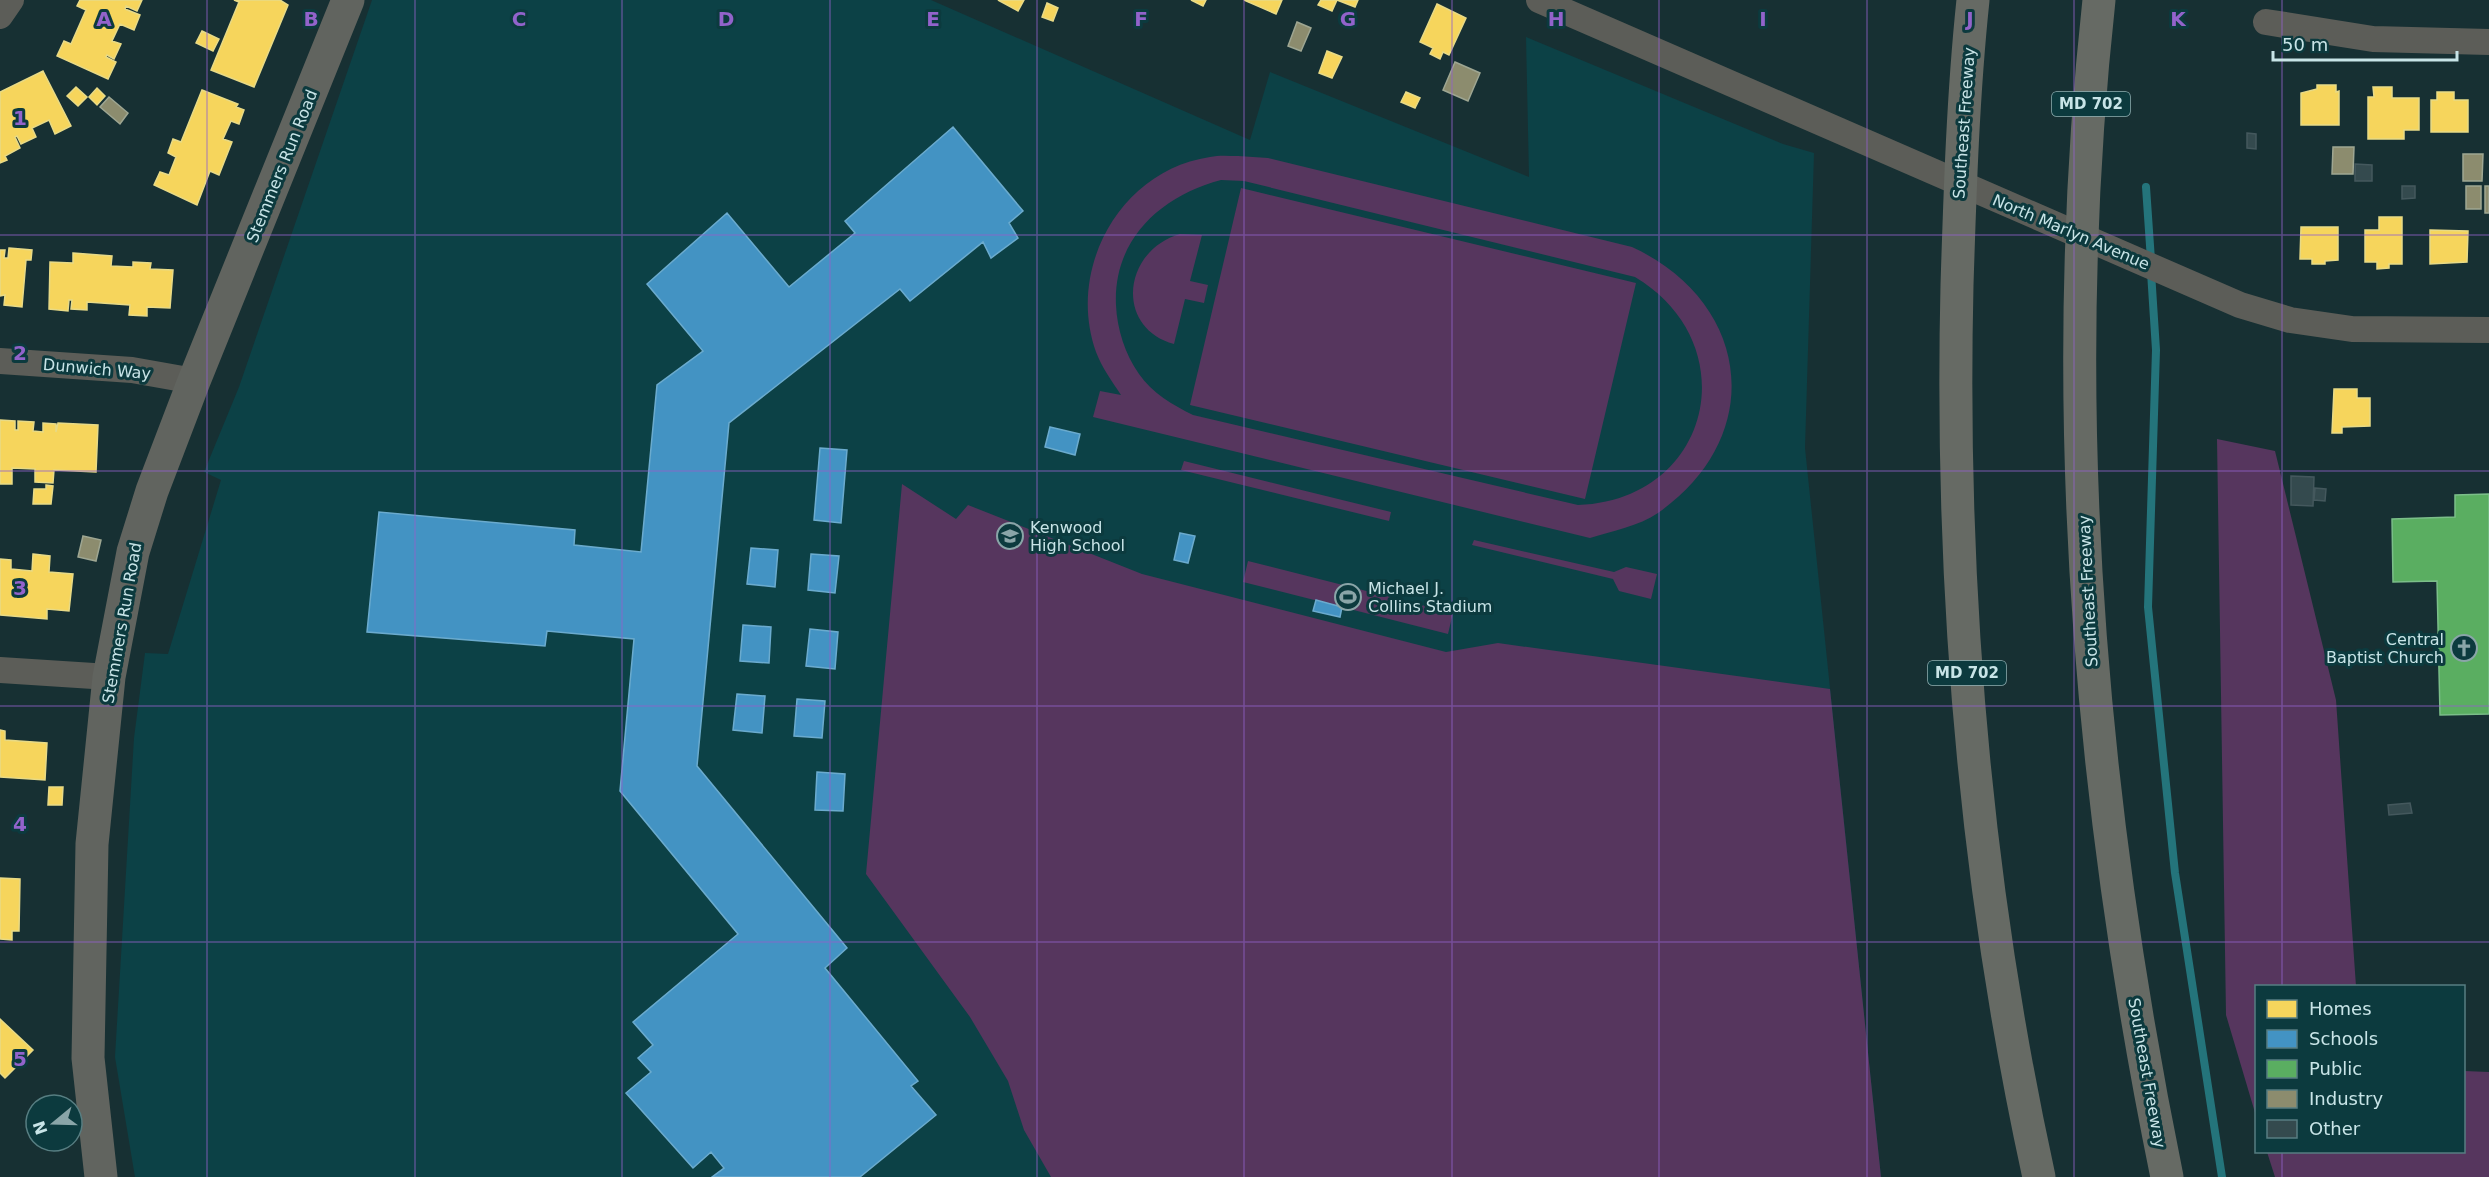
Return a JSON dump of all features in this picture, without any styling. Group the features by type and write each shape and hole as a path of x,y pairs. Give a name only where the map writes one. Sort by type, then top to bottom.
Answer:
{"highway":[{"path":"1960,164 1963,0"},
{"name":"Southeast Freeway","path":"1973,0 1960,164 1955,389 1959,541 1968,691 1983,837 2004,982 2039,1177"},
{"name":"Southeast Freeway","path":"2099,0 2084,207 2081,380 2084,531 2092,678 2129,971 2167,1177"},
{"path":"2084,207 2106,0"}],"main road":[{"name":"Stemmers Run Road","path":"101,1177 88,1058 92,844 109,677 133,552 152,491 348,0"}],"street":[{"path":"0,16 11,0"},
{"name":"North Marlyn Avenue","path":"1539,0 2240,305 2290,320 2352,329 2489,330"},
{"path":"2266,22 2373,39 2489,42"},
{"name":"Dunwich Way","path":"0,361 132,370 195,381"},
{"path":"0,670 109,677"}],"shaded area":[{"name":"Kenwood High School","path":"372,0 931,0 1250,140 1270,72 1529,177 1526,37 1783,144 1814,153 1805,448 1881,1177 135,1177 115,1057 134,738 145,653 168,654 221,480 204,472 239,387"},
{"path":"1213,156 1268,158 1632,247 1672,271 1702,301 1722,335 1731,372 1729,410 1717,447 1693,482 1658,513 1634,525 1590,538 1093,417 1100,391 1121,395 1098,358 1089,320 1089,288 1095,257 1108,228 1127,202 1150,181 1178,166","holes":["1221,180 1244,181 1635,277 1670,306 1692,340 1702,377 1699,414 1684,448 1659,477 1624,497 1578,505 1193,415 1171,403 1144,381 1134,366 1123,341 1116,305 1117,281 1123,260 1132,241 1145,224 1179,197"]},
{"path":"1241,188 1636,283 1585,499 1190,405"},
{"path":"1180,234 1202,235 1190,281 1208,285 1204,303 1185,299 1174,344 1155,335 1142,322 1135,307 1133,289 1137,272 1146,256 1161,243"},
{"path":"2217,439 2275,451 2336,700 2356,985 2255,985 2255,1113 2226,1015"},
{"path":"1184,461 1391,512 1389,521 1181,470"},
{"path":"902,484 956,519 968,505 1142,574 1446,652 1498,643 1830,689 1881,1177 1051,1177 1024,1130 1008,1081 970,1017 866,874"},
{"path":"1474,540 1614,572 1626,567 1657,574 1651,599 1619,591 1613,579 1472,545"},
{"name":"Michael J. Collins Stadium","path":"1248,561 1453,613 1448,634 1243,582"},
{"path":"2465,1071 2489,1072 2489,1177 2275,1177 2267,1153 2465,1153"}],"building: Homes":[{"path":"80,0 142,0 137,11 126,6 125,9 140,15 134,30 120,24 112,41 121,44 114,59 107,55 106,57 116,62 108,79 57,56 64,41 71,44 86,10 77,6"},
{"path":"234,0 280,0 288,5 254,87 211,70 239,2"},
{"path":"998,0 1024,0 1018,11"},
{"path":"1191,0 1206,0 1203,6"},
{"path":"1244,0 1282,0 1276,14"},
{"path":"1321,0 1337,0 1332,11 1318,5"},
{"path":"1337,0 1358,0 1355,7"},
{"path":"1047,3 1058,8 1053,21 1042,17"},
{"path":"1437,4 1466,18 1449,55 1443,52 1440,59 1430,54 1433,48 1420,42"},
{"path":"202,31 219,39 213,51 196,43"},
{"path":"1327,51 1342,57 1332,78 1319,73"},
{"path":"43,71 71,126 55,134 49,120 32,128 36,137 21,144 17,136 15,137 20,148 5,156 7,160 0,163 0,92"},
{"path":"2317,85 2336,85 2336,92 2339,91 2339,125 2301,125 2301,93 2317,89"},
{"path":"76,87 87,97 78,106 67,96"},
{"path":"2373,87 2392,87 2392,98 2419,98 2419,130 2404,130 2404,139 2368,139 2368,97 2374,97"},
{"path":"97,88 105,96 97,105 89,97"},
{"path":"202,90 238,104 236,107 244,110 239,124 231,121 223,139 232,142 219,175 210,171 197,205 154,185 160,172 169,175 176,157 168,153 173,139 181,142"},
{"path":"1406,92 1420,98 1415,108 1401,102"},
{"path":"2437,92 2454,92 2454,100 2468,100 2468,132 2431,132 2431,100 2437,100"},
{"path":"2379,217 2402,217 2402,264 2389,264 2389,268 2377,269 2377,262 2365,262 2365,230 2379,230"},
{"path":"2301,227 2338,227 2338,260 2325,261 2325,264 2312,264 2312,259 2300,259"},
{"path":"2430,230 2468,231 2467,262 2430,264"},
{"path":"9,248 32,250 31,260 26,260 22,307 4,305 5,295 0,296 0,250 5,250 4,258 8,258"},
{"path":"73,253 112,256 111,266 133,267 133,262 151,263 150,269 173,270 170,308 147,307 147,316 129,315 130,305 87,302 87,310 71,309 72,300 69,300 68,311 49,309 50,262 73,263"},
{"path":"2334,389 2357,389 2357,398 2370,398 2370,426 2342,427 2342,433 2332,433"},
{"path":"0,420 15,421 15,430 18,430 18,421 34,422 33,431 43,432 43,423 56,424 56,432 58,423 98,425 96,472 54,470 53,483 35,482 35,469 12,468 12,484 0,484"},
{"path":"46,485 53,486 51,504 33,504 34,489 46,489"},
{"path":"33,554 50,556 49,572 73,574 69,611 47,609 47,619 0,615 0,559 11,560 11,569 32,571"},
{"path":"0,730 5,731 5,740 47,743 45,780 0,777"},
{"path":"49,787 63,787 62,805 48,805"},
{"path":"0,878 20,879 19,931 12,931 12,940 0,939"},
{"path":"0,1019 33,1050 5,1078 0,1073"}],"building: Schools":[{"path":"953,127 1023,211 1009,223 1018,238 991,258 983,242 910,301 900,289 729,423 697,766 847,948 825,968 918,1081 911,1086 936,1115 860,1177 712,1177 724,1168 711,1152 693,1168 626,1093 651,1072 638,1058 653,1045 633,1022 738,934 620,791 634,639 547,631 545,646 367,632 379,512 575,530 574,545 641,552 657,385 703,351 647,284 727,213 789,287 855,233 845,221"},
{"path":"1050,427 1080,434 1075,455 1045,447"},
{"path":"820,448 847,450 841,523 814,520"},
{"path":"1180,533 1195,536 1188,563 1174,560"},
{"path":"751,548 778,550 775,587 747,584"},
{"path":"811,554 839,556 835,593 808,590"},
{"path":"1316,600 1342,607 1340,617 1313,611"},
{"path":"743,625 771,627 769,663 740,661"},
{"path":"810,629 838,632 835,669 806,666"},
{"path":"737,694 765,696 762,733 733,730"},
{"path":"797,699 825,701 822,738 794,736"},
{"path":"817,772 845,774 843,811 815,810"}],"building: Public":[{"name":"Central Baptist Church","path":"2489,494 2489,714 2440,715 2437,581 2393,582 2392,519 2455,517 2455,495"}],"building: Industry":[{"path":"1297,22 1311,28 1301,51 1288,46"},
{"path":"1455,62 1480,73 1468,101 1443,90"},
{"path":"109,97 128,113 120,124 100,107"},
{"path":"2333,147 2354,147 2353,174 2332,174"},
{"path":"2463,154 2483,154 2482,181 2463,181"},
{"path":"2466,186 2481,186 2481,209 2466,209"},
{"path":"2485,186 2489,186 2489,213 2485,213"},
{"path":"83,536 101,540 96,561 78,557"}],"building: Other":[{"path":"2247,133 2256,134 2256,149 2247,148"},
{"path":"2355,164 2372,165 2372,181 2355,181"},
{"path":"2402,186 2415,186 2415,198 2402,199"},
{"path":"2291,476 2314,477 2313,506 2291,505"},
{"path":"2315,488 2326,489 2325,501 2314,500"},
{"path":"2410,803 2412,813 2389,815 2388,805"}],"waterway":[{"path":"2146,187 2151,260"},
{"path":"2151,272 2156,350 2148,607 2175,873 2222,1177"}],"place":[{"name":"Kenwood High School","path":"1010,536"},
{"name":"Michael J. Collins Stadium","path":"1348,597"},
{"name":"Central Baptist Church","path":"2464,648"}]}
